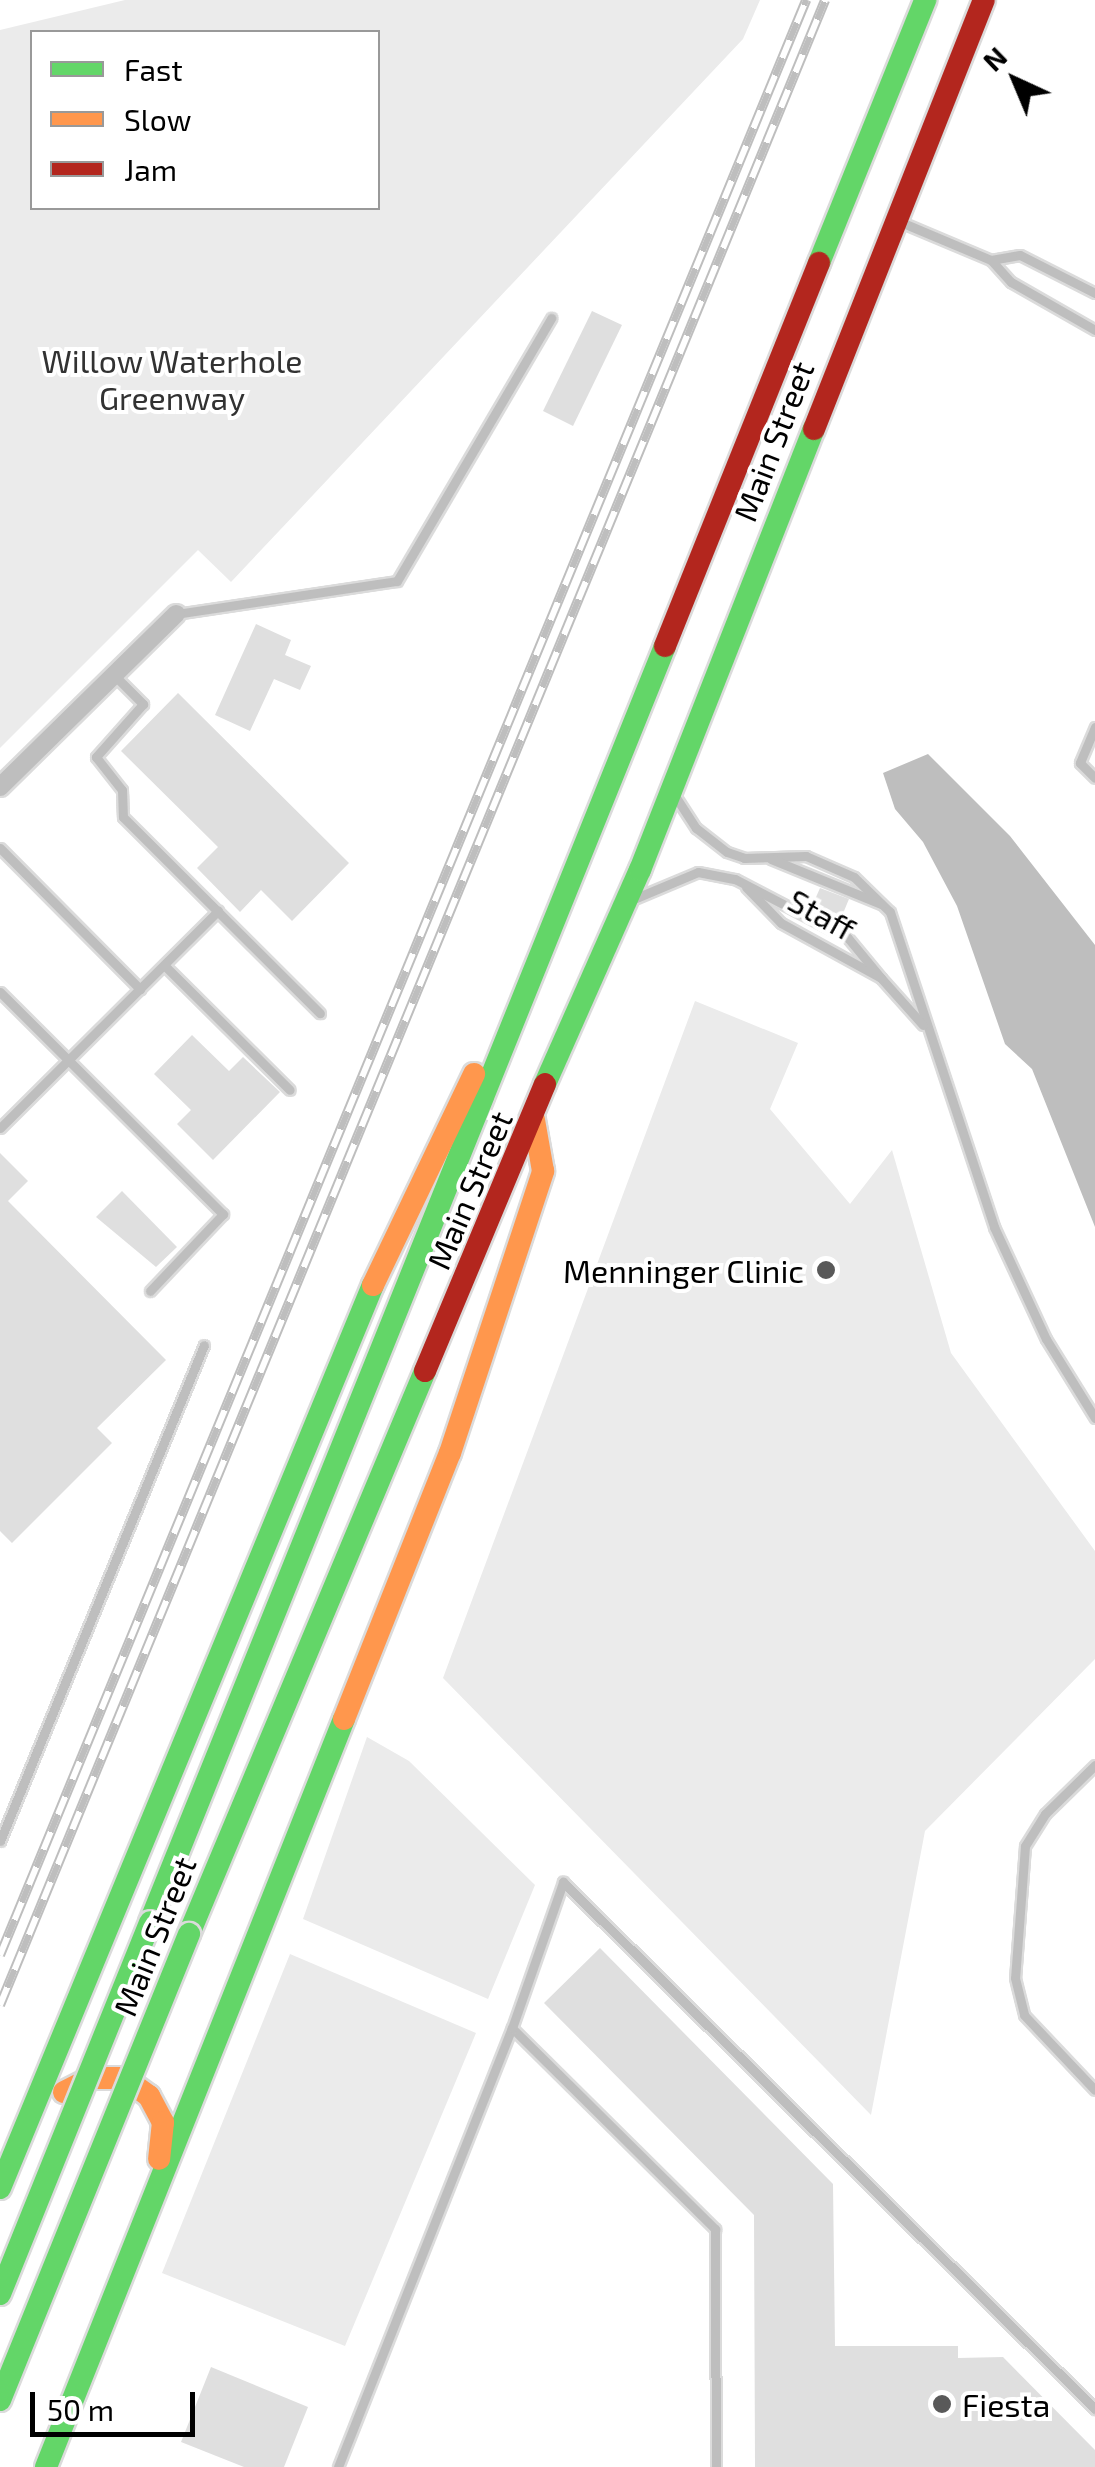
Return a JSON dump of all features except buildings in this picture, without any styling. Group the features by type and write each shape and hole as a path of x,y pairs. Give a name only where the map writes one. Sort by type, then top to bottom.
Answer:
{"highway":[{"name":"Main Street","path":"0,2294 586,850 924,0"},
{"name":"Main Street","path":"0,2400 189,1934 534,1120 620,905 640,870 984,0"},
{"path":"0,2189 396,1230 586,850"},
{"path":"46,2467 450,1453 543,1172 534,1120"},
{"path":"0,2189 52,2098 92,2078 124,2078 149,2096 163,2122 156,2189"}],"street":[{"path":"0,787 176,614"}],"lane":[{"path":"895,219 991,260 1011,282 1095,330"},
{"path":"991,260 1020,255 1095,293"},
{"path":"176,614 397,581 551,318"},
{"path":"113,674 143,704 96,757 122,790 123,817 320,1013"},
{"path":"1095,727 1080,763 1095,778"},
{"path":"671,786 704,836 744,858 806,856 854,877 884,906 901,932 925,1027 994,1228 1046,1339 1095,1418"},
{"path":"0,848 140,988"},
{"path":"735,880 744,858"},
{"path":"770,858 884,906"},
{"path":"620,905 698,872 735,880 838,932 861,948 881,978 925,1027"},
{"name":"Staff","path":"746,887 781,923 881,978"},
{"path":"0,1128 218,911"},
{"path":"164,964 290,1090"},
{"path":"0,992 223,1214 150,1291"},
{"path":"0,1841 204,1346"},
{"path":"1095,1765 1045,1814 1025,1846 1015,1978 1024,2015 1095,2090"},
{"path":"338,2467 512,2028 563,1882 1095,2409"},
{"path":"512,2028 716,2230 716,2467"}],"green space":[{"name":"Willow Waterhole Greenway","path":"125,0 760,0 743,39 231,582 198,550 0,748 0,30"},
{"path":"695,1001 798,1043 770,1109 850,1204 892,1150 951,1353 1095,1551 1095,1659 925,1831 871,2115 443,1678"},
{"path":"367,1737 409,1761 535,1885 488,1999 303,1919"},
{"path":"290,1954 476,2033 345,2346 162,2273"}],"shaded area":[{"path":"928,754 1010,836 1095,945 1095,1227 1032,1069 1005,1044 957,906 923,842 895,809 883,773"}],"railway":[{"path":"0,1955 806,0"},
{"path":"0,2005 825,0"}],"traffic: fast":[{"path":"819,263 925,0"},
{"path":"545,1084 640,870 814,429"},
{"path":"150,1922 665,646"},
{"path":"0,2188 373,1285"},
{"path":"189,1934 425,1371"},
{"path":"46,2467 344,1719"},
{"path":"0,2294 150,1922"},
{"path":"0,2400 189,1934"}],"traffic: slow":[{"path":"373,1285 474,1074"},
{"path":"344,1719 450,1453 543,1171 534,1120"},
{"path":"64,2092 92,2078 124,2078 149,2096 163,2122 159,2159"}],"traffic: jam":[{"path":"814,429 984,0"},
{"path":"665,646 819,263"},
{"path":"425,1371 545,1084"}],"place":[{"name":"Menninger Clinic","path":"826,1270"},
{"name":"Fiesta","path":"942,2404"}]}
